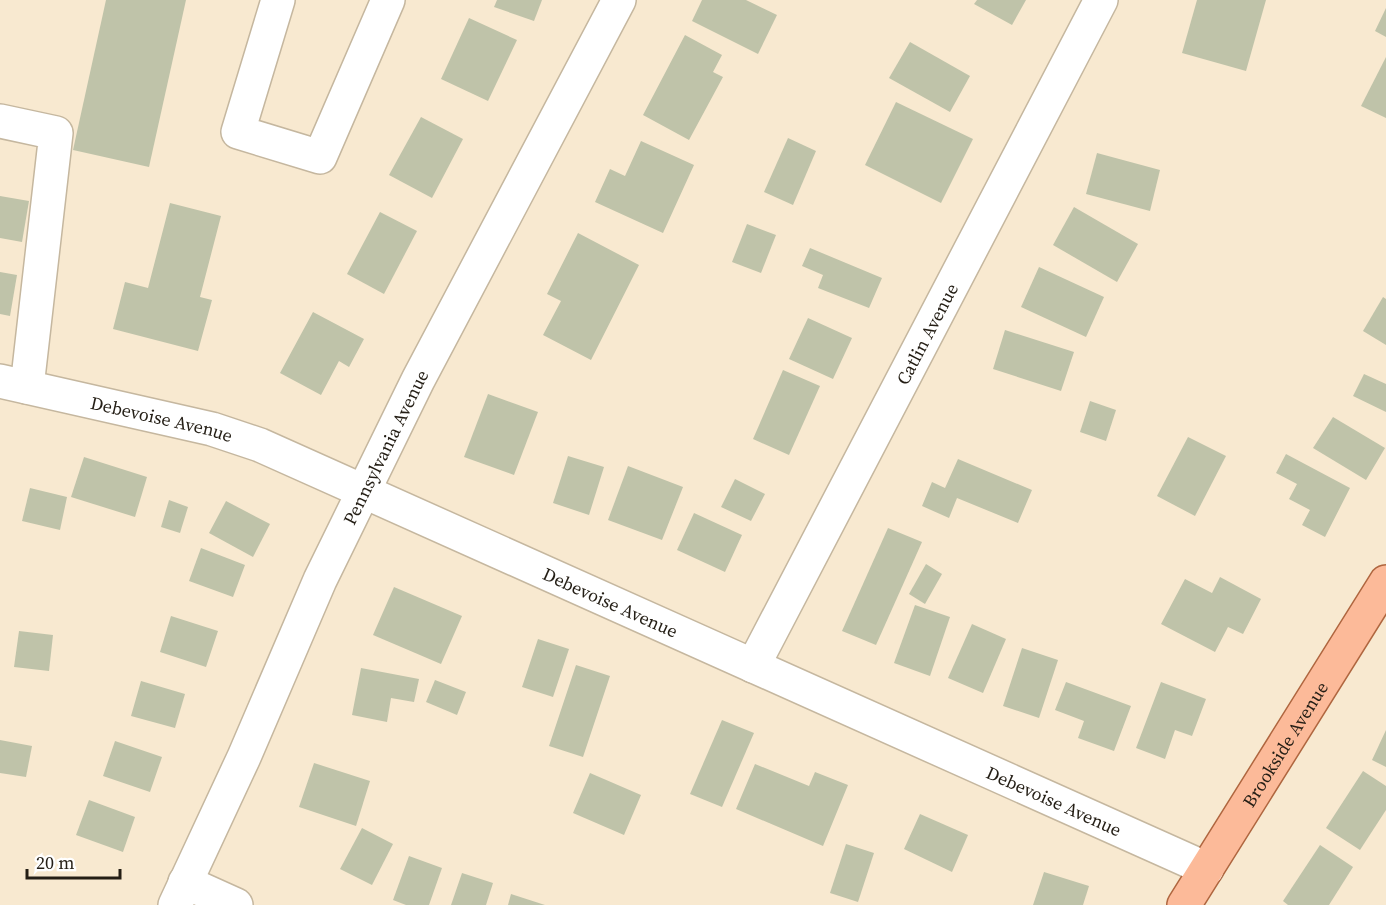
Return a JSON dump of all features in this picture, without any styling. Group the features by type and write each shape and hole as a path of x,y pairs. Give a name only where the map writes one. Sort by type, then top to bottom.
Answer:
{"main road":[{"name":"Brookside Avenue","path":"1184,905 1386,582"}],"street":[{"path":"278,0 238,132 320,157 388,0"},
{"name":"Pennsylvania Avenue","path":"180,894 244,757 320,580 363,492 418,380 619,0"},
{"name":"Catlin Avenue","path":"753,666 1101,0"},
{"path":"0,121 56,133 14,384"},
{"name":"Debevoise Avenue","path":"14,384 212,429 260,445 1207,869"},
{"path":"180,894 236,905"}],"building":[{"path":"106,0 186,0 149,167 73,150"},
{"path":"497,0 542,0 534,21 494,7"},
{"path":"702,0 746,0 777,15 758,54 692,21"},
{"path":"977,0 1026,0 1012,25 974,4"},
{"path":"1197,0 1266,0 1246,71 1182,53"},
{"path":"1386,8 1386,37 1375,31"},
{"path":"469,18 517,40 488,101 441,79"},
{"path":"685,35 722,55 713,72 723,77 689,140 643,115"},
{"path":"910,42 970,76 950,112 889,78"},
{"path":"1386,57 1386,118 1361,106"},
{"path":"896,102 973,139 941,203 865,165"},
{"path":"421,117 463,139 432,198 389,175"},
{"path":"788,138 816,151 793,205 764,192"},
{"path":"641,141 694,165 663,233 595,202 610,169 625,176"},
{"path":"1097,153 1160,170 1150,211 1086,194"},
{"path":"0,196 29,201 22,242 0,238"},
{"path":"170,203 221,216 200,297 212,300 198,351 113,329 125,282 148,288"},
{"path":"1074,207 1138,244 1117,282 1053,245"},
{"path":"380,212 417,231 384,294 347,274"},
{"path":"747,224 776,235 761,273 732,262"},
{"path":"578,233 639,265 591,360 543,335 561,301 547,294"},
{"path":"810,248 882,278 869,308 818,288 823,275 802,266"},
{"path":"1039,267 1104,297 1086,337 1021,307"},
{"path":"0,272 17,275 10,316 0,314"},
{"path":"1383,297 1386,299 1386,345 1363,331"},
{"path":"313,312 364,339 349,367 339,361 321,395 280,373"},
{"path":"808,318 852,338 833,379 789,359"},
{"path":"1005,330 1074,352 1061,391 993,369"},
{"path":"783,370 820,386 789,455 753,439"},
{"path":"1364,374 1386,384 1386,412 1353,396"},
{"path":"488,394 538,412 514,475 464,457"},
{"path":"1090,401 1116,410 1106,441 1080,432"},
{"path":"1333,417 1385,448 1366,480 1313,448"},
{"path":"1188,437 1226,456 1195,516 1157,496"},
{"path":"1286,454 1350,488 1325,537 1302,525 1310,510 1289,499 1297,484 1276,473"},
{"path":"568,456 604,467 589,515 553,503"},
{"path":"84,457 147,477 135,517 71,497"},
{"path":"958,459 1032,490 1018,523 957,498 949,518 922,506 932,482 945,488"},
{"path":"628,466 683,487 662,540 608,520"},
{"path":"735,479 765,494 751,521 721,507"},
{"path":"30,488 67,497 60,530 22,521"},
{"path":"169,500 188,507 180,533 161,527"},
{"path":"226,501 270,524 253,557 209,533"},
{"path":"694,513 742,535 725,572 677,550"},
{"path":"888,528 922,542 876,645 842,631"},
{"path":"201,548 245,565 233,597 189,581"},
{"path":"926,564 942,574 925,604 909,594"},
{"path":"1220,577 1261,599 1243,634 1228,627 1215,652 1161,624 1185,579 1212,593"},
{"path":"394,587 462,616 441,664 373,635"},
{"path":"915,605 950,617 930,676 894,663"},
{"path":"171,616 218,631 206,667 160,652"},
{"path":"972,624 1006,639 983,693 948,678"},
{"path":"19,631 53,635 49,671 14,667"},
{"path":"538,639 569,649 553,697 522,687"},
{"path":"1022,648 1058,660 1039,718 1003,706"},
{"path":"576,665 610,676 583,757 549,746"},
{"path":"361,668 419,679 414,702 391,698 387,722 352,715"},
{"path":"435,680 466,692 457,715 426,702"},
{"path":"141,681 185,694 175,728 131,716"},
{"path":"1066,682 1131,706 1114,751 1078,738 1084,721 1055,710"},
{"path":"1161,682 1206,699 1192,736 1175,730 1165,759 1136,748"},
{"path":"722,720 754,733 722,807 690,794"},
{"path":"1386,730 1386,767 1372,760"},
{"path":"0,740 32,746 26,777 0,773"},
{"path":"115,741 162,757 150,792 103,776"},
{"path":"314,763 370,781 356,826 299,807"},
{"path":"755,764 809,786 815,772 848,785 823,846 736,809"},
{"path":"1363,771 1386,786 1386,810 1360,850 1326,828"},
{"path":"590,773 641,795 624,835 573,813"},
{"path":"89,800 135,817 123,852 76,835"},
{"path":"920,814 968,835 952,872 904,849"},
{"path":"362,828 393,844 372,885 340,869"},
{"path":"846,844 874,853 858,902 830,893"},
{"path":"1320,845 1353,867 1329,905 1288,905 1283,901"},
{"path":"409,856 442,868 429,905 406,905 393,900"},
{"path":"1044,872 1089,886 1083,905 1033,905"},
{"path":"462,873 493,883 486,905 451,905"},
{"path":"511,894 545,905 508,905"}]}
